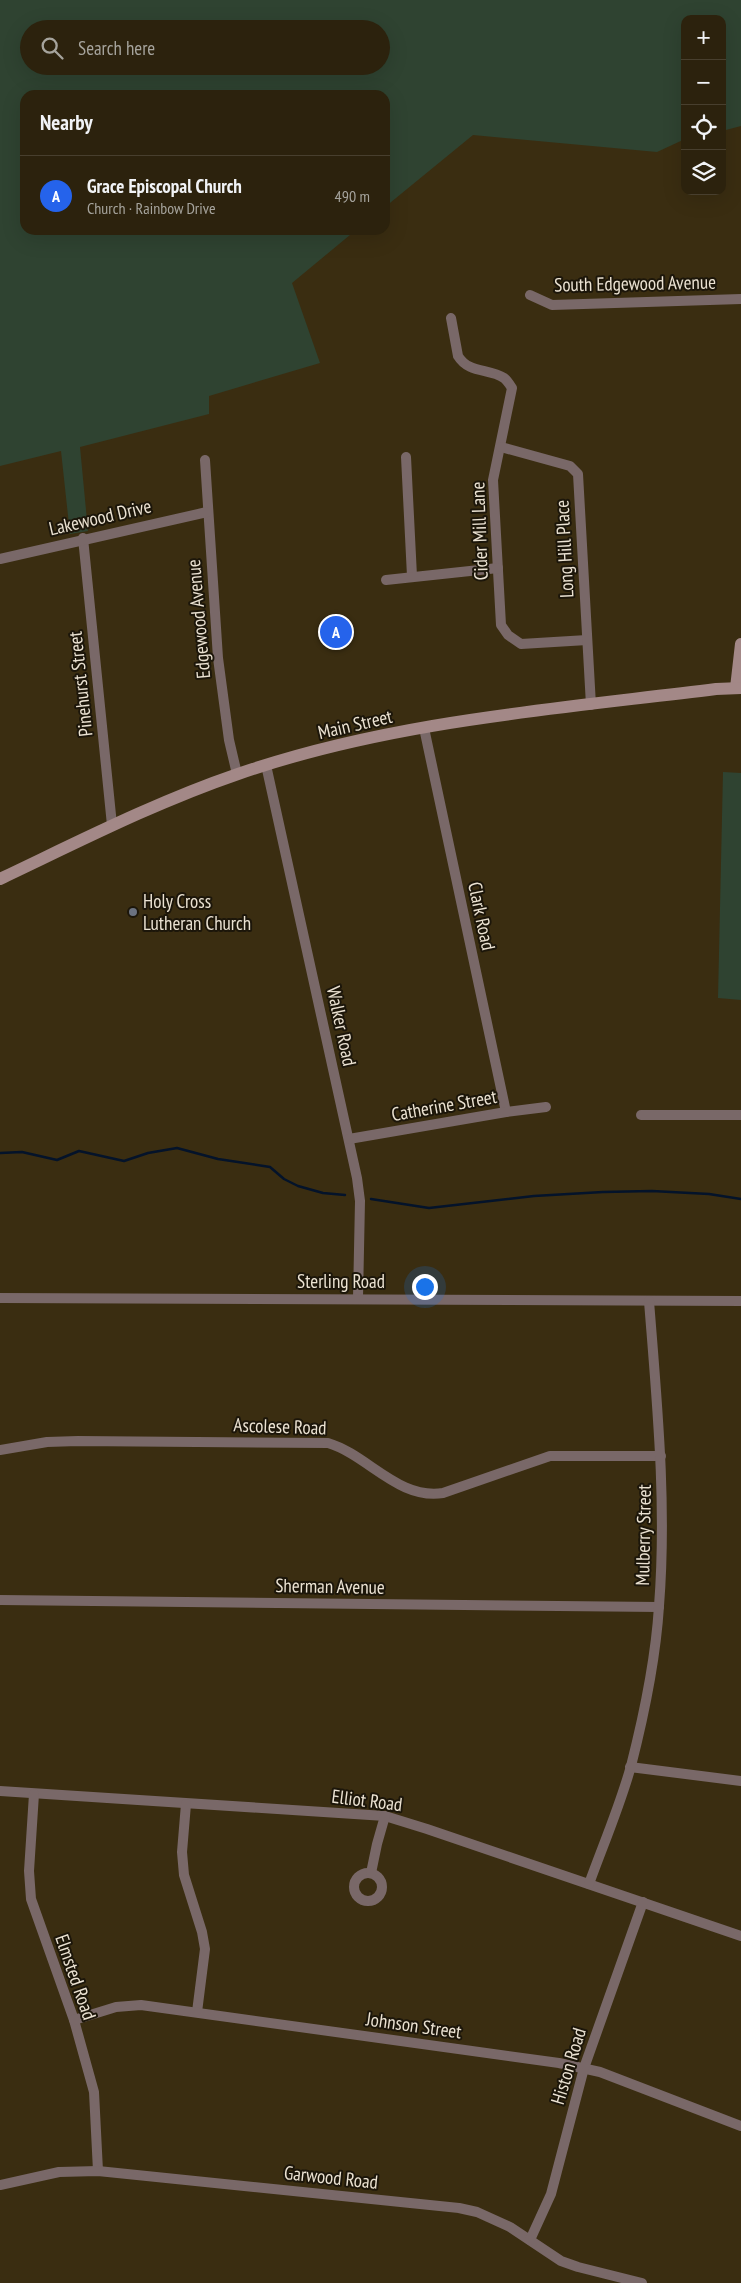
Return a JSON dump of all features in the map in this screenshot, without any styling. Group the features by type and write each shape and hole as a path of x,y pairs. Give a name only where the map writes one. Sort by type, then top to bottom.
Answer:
{"main road":[{"path":"738,688 741,644"},
{"name":"Main Street","path":"0,879 112,825 237,774 323,750 424,728 591,705 738,688"}],"street":[{"name":"South Edgewood Avenue","path":"530,295 552,305 741,299"},
{"name":"Cider Mill Lane","path":"451,318 458,356 461,361 467,366 504,378 512,388 494,480 501,625 508,635 521,644 587,640"},
{"name":"Long Hill Place","path":"501,447 570,466 578,474 591,705"},
{"path":"406,457 412,576"},
{"name":"Edgewood Avenue","path":"205,460 207,512 223,704 237,774"},
{"name":"Lakewood Drive","path":"0,558 83,538 207,512"},
{"name":"Pinehurst Street","path":"83,538 112,825"},
{"path":"386,580 498,568"},
{"name":"Clark Road","path":"424,728 506,1112"},
{"name":"Walker Road","path":"266,765 349,1139 360,1201 358,1298"},
{"name":"Catherine Street","path":"349,1139 506,1112 546,1108"},
{"path":"641,1115 741,1115"},
{"name":"Sterling Road","path":"0,1298 741,1301"},
{"name":"Mulberry Street","path":"589,1884 630,1767 648,1678 659,1607 663,1514 661,1456 649,1301"},
{"name":"Ascolese Road","path":"0,1450 47,1442 78,1441 328,1443 348,1451 409,1489 433,1494 550,1456 661,1456"},
{"name":"Sherman Avenue","path":"0,1600 659,1607"},
{"path":"630,1767 741,1781"},
{"name":"Elliot Road","path":"0,1791 385,1816 741,1936"},
{"name":"Elmsted Road","path":"34,1794 29,1871 31,1899 74,2020 94,2092 98,2171"},
{"path":"186,1804 182,1852 184,1875 202,1932 205,1949 196,2012"},
{"path":"371,1873 385,1816"},
{"name":"Histon Road","path":"530,2240 551,2194 584,2068 643,1902"},
{"name":"Johnson Street","path":"74,2020 116,2007 141,2005 584,2068 600,2072 741,2126"},
{"name":"Garwood Road","path":"0,2185 59,2172 98,2171 459,2208 491,2218 530,2240 554,2257 578,2268 642,2283"}],"green space":[{"path":"0,0 741,0 741,126 726,130 726,15 681,15 681,141 657,152 473,135 390,203 390,90 20,90 20,235 350,235 292,283 320,363 209,396 209,414 80,447 88,531 70,534 61,451 0,466"},
{"path":"723,772 741,773 741,1000 718,998"}],"waterway":[{"path":"0,1153 22,1152 57,1160 79,1151 124,1161 148,1153 177,1148 218,1159 270,1167 284,1179 298,1186 323,1193 345,1195"},
{"path":"371,1199 429,1208 534,1196 603,1192 652,1191 709,1194 741,1199"}],"place":[{"name":"Grace Episcopal Church","path":"336,632"},
{"name":"Holy Cross Lutheran Church","path":"133,912"}]}
